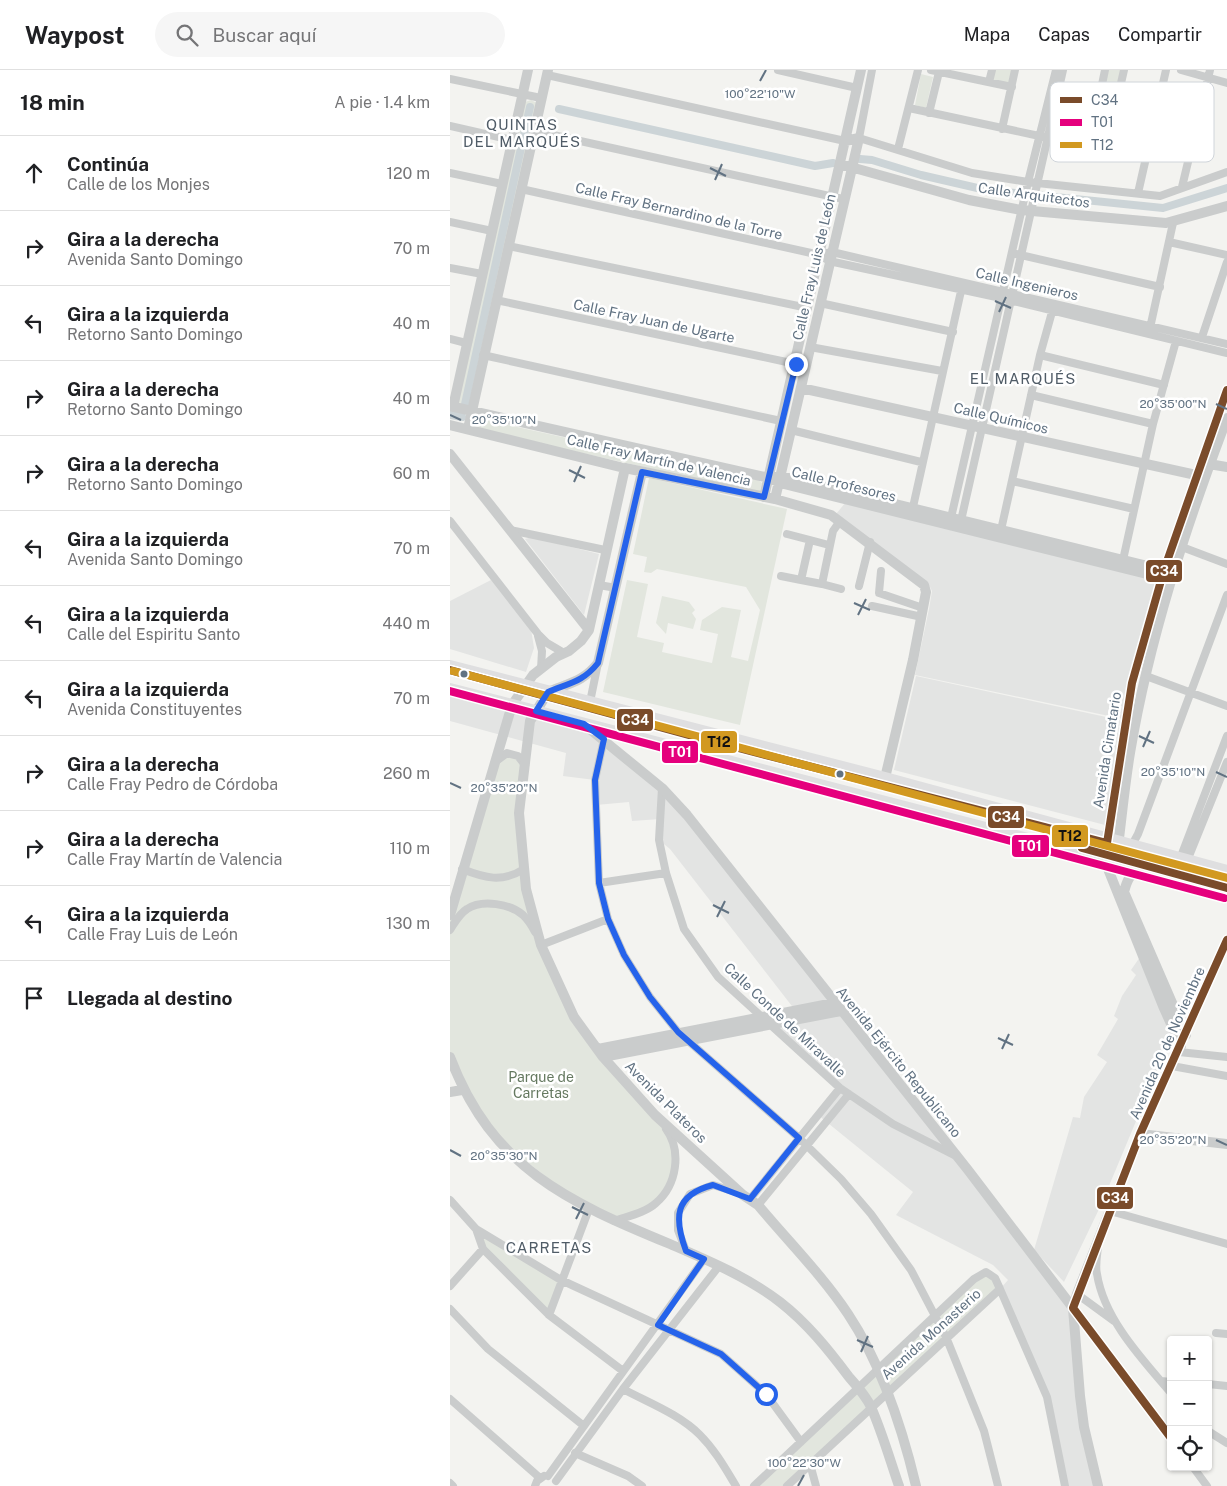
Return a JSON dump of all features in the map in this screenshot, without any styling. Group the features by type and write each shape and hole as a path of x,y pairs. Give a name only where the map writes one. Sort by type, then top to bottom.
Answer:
{"main road":[{"path":"450,666 885,778 1227,872"},
{"path":"450,689 1140,868 1227,895"}],"street":[{"path":"451,406 528,70"},
{"path":"778,70 857,88"},
{"name":"Calle Fray Luis de León","path":"764,497 781,421 810,346 820,304 838,198 840,164 861,70"},
{"name":"Calle Fray Luis de León","path":"838,198 851,167 859,138 872,70"},
{"path":"898,149 918,70"},
{"path":"989,82 992,70"},
{"path":"1002,129 1015,70"},
{"path":"1181,70 1209,74 1227,83"},
{"path":"929,113 935,71 1012,88"},
{"path":"456,429 471,411 547,73 845,141"},
{"path":"450,79 542,98"},
{"path":"976,426 1021,255 1028,183 1050,95"},
{"path":"909,108 1002,129 1040,136 1049,134"},
{"path":"450,126 512,140"},
{"path":"956,522 1012,253 1036,186 1050,130"},
{"path":"535,131 838,198"},
{"name":"Calle Arquitectos","path":"845,141 859,138 972,173 1036,186 1160,196 1227,172"},
{"path":"1138,193 1144,162"},
{"path":"1182,187 1188,162"},
{"name":"Calle Arquitectos","path":"840,164 969,200 1027,208 1173,223 1227,206"},
{"path":"450,173 502,184"},
{"name":"Calle Fray Bernardino de la Torre","path":"521,189 827,256"},
{"path":"450,222 492,230"},
{"path":"1148,335 1173,223"},
{"path":"1169,242 1227,255"},
{"path":"508,246 808,308"},
{"path":"1012,253 1160,287"},
{"name":"Calle Fray Luis de León","path":"775,500 801,388 801,366 808,308 827,256"},
{"name":"Calle Ingenieros","path":"827,256 960,291 1002,295"},
{"name":"Calle Ingenieros","path":"827,256 1011,297 1151,325 1227,344"},
{"path":"1202,337 1227,262"},
{"path":"450,268 482,274"},
{"path":"912,507 934,417 942,371 953,332 960,291"},
{"name":"Calle Ingenieros","path":"1011,297 1052,312 1227,353"},
{"name":"Calle Fray Juan de Ugarte","path":"496,300 801,366"},
{"path":"820,304 953,332"},
{"path":"1001,530 1021,436 1052,312"},
{"path":"450,339 466,343"},
{"path":"1123,560 1153,424 1176,341"},
{"path":"810,346 942,371"},
{"path":"483,355 781,421"},
{"path":"1040,355 1164,385"},
{"name":"Calle Químicos","path":"801,388 1196,475"},
{"name":"Avenida Cimatario","path":"1110,861 1132,682 1163,574 1227,390"},
{"path":"1031,395 1153,424"},
{"name":"Calle Fray Martín de Valencia","path":"451,406 769,478"},
{"name":"Avenida Cimatario","path":"1113,840 1146,676 1172,579 1209,464 1225,428 1227,418"},
{"name":"Calle Fray Martín de Valencia","path":"456,429 642,472 764,497 832,515 870,542 924,585 927,589 922,612"},
{"path":"792,430 922,462"},
{"path":"450,454 589,630"},
{"path":"1209,464 1227,467"},
{"path":"450,915 462,869 512,706 525,686 541,669 581,641 589,630 622,467"},
{"path":"590,702 642,472"},
{"name":"Calle Profesores","path":"769,478 912,507 956,522 1001,530 1123,560 1163,574"},
{"name":"Calle Profesores","path":"781,480 1163,574"},
{"path":"1012,481 1134,509"},
{"path":"822,584 829,545 833,531 840,520"},
{"path":"450,521 538,634 547,643 564,654"},
{"path":"510,530 606,550"},
{"path":"787,534 829,545"},
{"path":"801,580 810,540"},
{"path":"859,586 870,542"},
{"path":"1182,547 1227,564"},
{"path":"881,571 878,590 883,596 922,612"},
{"path":"780,576 841,589"},
{"path":"599,585 616,588"},
{"path":"1132,845 1227,595"},
{"path":"872,606 922,612"},
{"path":"885,778 922,612"},
{"path":"538,634 542,652 541,669"},
{"path":"548,692 578,681 588,675 598,663"},
{"path":"1146,676 1227,706"},
{"name":"Avenida Plateros","path":"548,692 530,721 518,813 526,889 536,933 574,1017 600,1053 655,1115 750,1200 848,1313 870,1352 887,1391 916,1486"},
{"name":"Avenida Ejército Republicano","path":"584,724 662,788 686,815 956,1156 1074,1308 1167,1433"},
{"path":"1189,861 1227,736"},
{"path":"604,739 595,780 599,883 608,919 624,955 650,997 678,1032 690,1040 799,1138 841,1179 871,1214 911,1270 937,1316 984,1431 998,1486"},
{"path":"495,762 506,753 518,756 525,765"},
{"path":"1189,861 1227,762"},
{"name":"Calle Conde de Miravalle","path":"662,788 659,840 666,873 684,929 718,977 840,1088 894,1124 956,1156"},
{"path":"1110,861 1156,989 1180,1049 1227,1057"},
{"path":"1189,861 1227,864"},
{"path":"1140,868 1132,873 1127,881 1124,892 1186,1035"},
{"path":"462,869 493,879 514,875 524,869"},
{"path":"599,883 666,873"},
{"path":"450,930 467,909 475,905 503,905 524,916 536,933"},
{"path":"541,945 608,919"},
{"name":"Avenida 20 de Noviembre","path":"1098,1486 1084,1427 1080,1396 1074,1308 1077,1294 1140,1134 1180,1049 1227,940"},
{"path":"600,1053 690,1040 834,1002"},
{"path":"600,1053 678,1032 841,1012"},
{"path":"450,1058 457,1084 499,1141 519,1162 542,1181 589,1209 704,1259 747,1280 780,1302 820,1338 871,1406 899,1486"},
{"path":"1172,1066 1227,1076"},
{"path":"450,1092 457,1084"},
{"path":"750,1200 840,1088"},
{"path":"750,1200 806,1145 849,1094"},
{"path":"614,1221 640,1213 657,1203 670,1184 676,1164 676,1149 672,1138 655,1115"},
{"path":"1140,1134 1227,1144"},
{"path":"686,1251 678,1230 678,1213 690,1194 713,1185 750,1200"},
{"path":"450,1200 476,1229 561,1280 721,1354 766,1394 801,1442"},
{"path":"549,1315 589,1209"},
{"path":"1110,1211 1227,1244"},
{"path":"476,1229 483,1249 549,1315 623,1371"},
{"name":"Avenida 20 de Noviembre","path":"1098,1240 1096,1272 1102,1296 1117,1323 1167,1388"},
{"path":"450,1286 483,1249"},
{"path":"535,1486 584,1426 704,1259"},
{"path":"450,1399 544,1477 557,1484 575,1453 719,1266"},
{"name":"Avenida Monasterio","path":"754,1486 877,1369 937,1316 974,1279 986,1272 995,1278 1000,1288 887,1391 788,1486"},
{"path":"1000,1288 1046,1397 1066,1486"},
{"name":"Avenida 20 de Noviembre","path":"1077,1294 1117,1323"},
{"path":"450,1309 488,1349 584,1426"},
{"path":"1216,1333 1227,1334"},
{"path":"1161,1381 1167,1382"},
{"path":"1212,1384 1227,1386"},
{"path":"623,1389 675,1416 699,1434 718,1456 736,1486"},
{"path":"1212,1434 1227,1443"},
{"path":"575,1453 628,1476 642,1486"},
{"path":"810,1464 816,1486"},
{"path":"1196,1471 1207,1486"},
{"path":"450,1483 453,1486"}],"shaded area":[{"path":"846,502 1159,578 1123,719 915,675 932,591 930,587 836,514"},
{"path":"532,537 599,554 584,615 525,539"},
{"path":"491,580 531,629 534,648 526,672 450,649 450,601"},
{"path":"916,676 1120,720 1105,825 894,770"},
{"path":"450,689 583,725 662,788 1073,1308 1080,1396 1098,1486 1065,1486 1047,1397 1000,1289 1008,1280 993,1265 896,1215 913,1192 818,1115 840,1088 762,1017 795,1010 670,849 659,840 660,819 632,821 629,802 596,805 595,780 563,776 566,753 450,721"},
{"path":"1140,957 1172,1035 1101,1205 1064,1282 1034,1250 1073,1117 1080,1118 1084,1097 1107,1062 1097,1055 1118,1019 1114,1016 1122,996 1136,975 1131,970"}],"green space":[{"path":"993,70 1013,70 1010,85 991,82"},
{"path":"1108,70 1121,70 1118,82 1105,82"},
{"path":"921,74 933,77 926,108 915,105"},
{"path":"531,100 537,103 468,408 459,406 458,401 525,102"},
{"path":"481,419 758,480 762,483 760,491 756,492 479,430 476,423"},
{"path":"649,478 787,509 740,725 603,692 627,580 648,584 637,637 664,643 662,652 712,663 718,634 700,630 702,620 722,607 741,610 731,657 748,661 760,610 746,587 657,569 651,573 644,572 647,557 633,554"},
{"path":"662,596 689,602 695,610 692,613 696,619 693,629 668,623 666,634 656,623"},
{"name":"Parque de Carretas","path":"507,753 525,765 519,813 536,933 574,1017 672,1138 676,1164 657,1203 614,1221 589,1209 499,1141 450,1057 450,915 495,762"},
{"path":"476,1229 561,1280 549,1315 483,1249"},
{"path":"986,1272 1000,1289 787,1486 754,1486"}],"waterway":[{"path":"465,404 530,107"},
{"path":"559,109 815,166 833,163"},
{"path":"860,159 872,160 921,175 986,190 1163,208 1227,188"},
{"path":"450,415 462,417"}],"transit line":[{"name":"C34","path":"450,670 696,737 1107,843 1132,683 1164,570 1227,390"},
{"name":"T12","path":"453,671 1227,878"},
{"name":"T01","path":"450,691 1224,898"},
{"name":"C34","path":"1082,848 1227,888"},
{"name":"C34","path":"1167,1433 1073,1308 1140,1134 1227,940"}],"district":[{"name":"QUINTAS DEL MARQUÉS","path":"522,132"},
{"name":"EL MARQUÉS","path":"1023,378"},
{"name":"CARRETAS","path":"549,1247"}],"route":[{"path":"766,1394 721,1354 658,1325 704,1259 686,1251 678,1230 678,1213 690,1194 700,1188 713,1185 750,1199 799,1138 692,1042 678,1032 650,997 624,955 608,919 599,883 595,780 604,739 584,724 536,711 548,692 560,686 578,681 588,675 598,663 642,472 764,497 796,364"}]}
